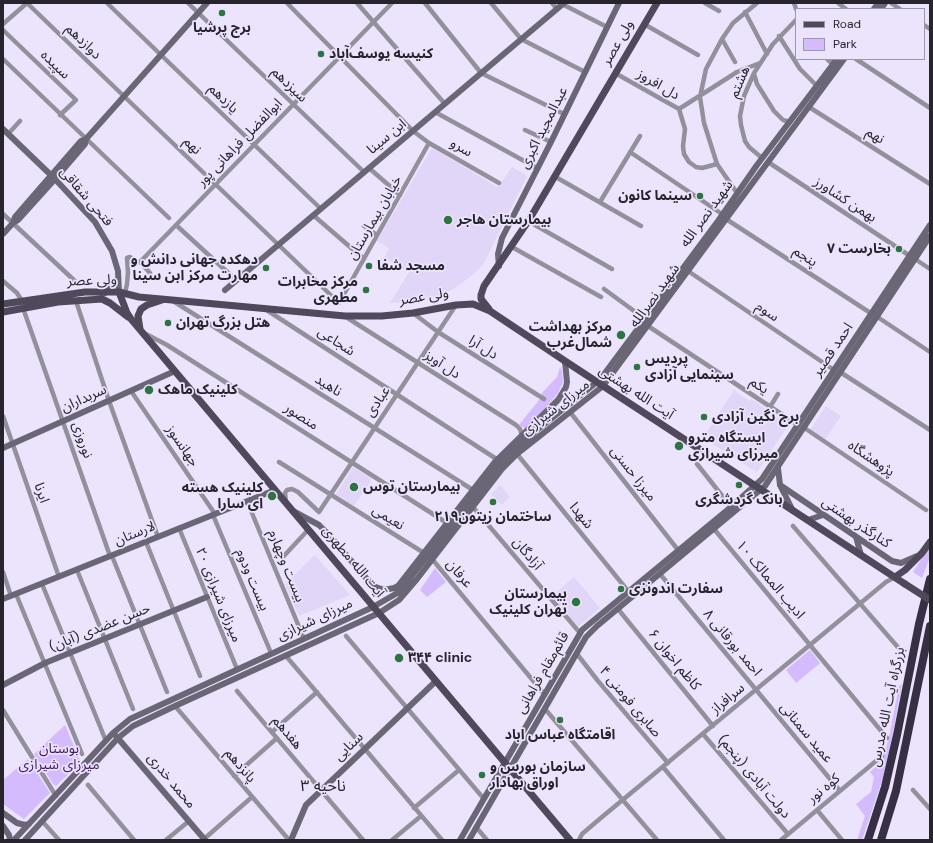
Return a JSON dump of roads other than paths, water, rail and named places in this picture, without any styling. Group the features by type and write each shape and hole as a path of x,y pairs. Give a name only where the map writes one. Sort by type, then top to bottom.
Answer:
{"highway":[{"name":"بزرگراه آیت الله مدرس","path":"868,840 885,787 919,624 930,579"},
{"name":"بزرگراه آیت الله مدرس","path":"881,840 896,791 930,626"}],"main road":[{"path":"3,234 13,223 18,220 53,177 85,144 86,139 207,3"},
{"name":"عبدالمجید اکبری","path":"499,266 498,254 502,238 619,3"},
{"name":"ولی عصر","path":"490,311 482,301 481,295 487,283 528,221 657,3"},
{"name":"ابن سینا","path":"225,290 563,4"},
{"path":"762,158 768,162 843,60"},
{"name":"شهید نصر الله","path":"600,384 605,373 645,319 668,293 724,217 737,193 762,158 836,61"},
{"name":"فتحی شقاقی","path":"5,132 53,177 89,215 100,229 116,262 122,294"},
{"name":"شهید نصرالله","path":"600,384 648,326 668,293 688,271 724,217 768,162"},
{"name":"احمد قصیر","path":"759,488 762,479 837,371 912,257 930,226"},
{"name":"احمد قصیر","path":"912,257 930,236"},
{"path":"105,293 118,279"},
{"name":"ولی عصر","path":"3,312 22,304 85,292 122,294 164,300 345,316 382,316 413,313 456,305 473,304 490,311"},
{"name":"آیت الله مطهری","path":"122,294 127,313 131,319 570,840"},
{"name":"ولی عصر","path":"3,304 100,299 106,300 131,319"},
{"path":"141,331 138,316 141,309 146,305 164,300"},
{"name":"آیت الله بهشتی","path":"490,311 930,600"},
{"name":"میرزای شیرازی","path":"292,510 318,524 368,581 376,588 386,590 398,586 472,490 498,460 554,405 564,392 567,379 565,361"},
{"name":"سربداران","path":"3,448 175,371"},
{"name":"میرزای شیرازی","path":"25,840 118,738 133,726 379,613 399,600 502,469 517,454 570,412 600,384"},
{"name":"میرزای شیرازی","path":"14,840 106,740 121,726 134,717 373,607 399,592 498,466 543,425 600,384"},
{"name":"احمد قصیر","path":"759,488 778,467 800,426"},
{"path":"778,467 780,485 793,511"},
{"name":"کنارگذر بهشتی","path":"780,485 890,560 897,563 907,561 922,553"},
{"name":"قائم‌مقام فراهانی","path":"469,840 545,695 580,633 731,506 759,488"},
{"name":"قائم‌مقام فراهانی","path":"460,840 484,799 508,766 545,709 586,637 714,529 759,488"},
{"name":"لارستان","path":"3,599 275,490"},
{"path":"808,520 823,515"},
{"path":"856,537 861,555"},
{"path":"895,577 905,570 922,553 930,542"},
{"name":"حسن عضدی (آبان)","path":"3,685 45,663 207,597"},
{"name":"سنایی","path":"290,840 306,805 436,681"},
{"name":"محمد خدری","path":"113,733 205,839"},
{"path":"106,740 112,746"},
{"path":"3,813 18,823 25,825 29,824"},
{"path":"3,826 9,835 10,840"}],"street":[{"path":"3,24 27,3"},
{"name":"دوازدهم","path":"27,3 124,96"},
{"name":"یازدهم","path":"107,3 321,209"},
{"name":"سیزدهم","path":"188,3 293,104 366,170 400,195"},
{"name":"سرو","path":"287,3 413,131 430,144 499,184"},
{"path":"358,3 445,104"},
{"name":"ابوالفضل فراهانی پور","path":"140,262 392,3"},
{"path":"425,3 481,73 564,114"},
{"path":"492,3 521,39 585,72"},
{"path":"552,3 557,9"},
{"path":"705,3 719,11"},
{"path":"737,193 717,164 704,123 700,97 706,69 722,39 733,23 757,3"},
{"path":"563,4 607,27"},
{"path":"745,12 767,54"},
{"name":"هشتم","path":"762,158 749,147 745,141 741,125 741,111 744,96 760,63 779,36 795,21"},
{"path":"644,24 698,55"},
{"name":"سپیده","path":"3,30 76,100 60,115"},
{"path":"779,36 800,69 817,86"},
{"path":"722,39 734,62"},
{"path":"3,59 169,218"},
{"path":"858,60 930,108"},
{"path":"679,109 737,72 760,63"},
{"name":"دل افروز","path":"615,73 679,109 685,129 683,146 688,161 696,167 702,168 717,164"},
{"path":"754,73 756,84 770,106 783,120 790,122"},
{"name":"نهم","path":"124,96 339,303"},
{"name":"نهم","path":"809,107 930,184"},
{"path":"435,112 537,168"},
{"path":"5,132 20,121"},
{"path":"525,130 550,142"},
{"path":"600,202 640,136"},
{"name":"خیابان بیمارستان","path":"339,303 430,144"},
{"name":"پنجم","path":"630,152 724,217 930,352"},
{"name":"بهمن کشاورز","path":"768,162 930,269"},
{"path":"554,176 640,226"},
{"path":"3,214 76,282"},
{"path":"313,215 364,259"},
{"path":"528,221 612,269"},
{"path":"176,225 236,280"},
{"path":"364,226 377,235"},
{"path":"512,246 601,297"},
{"path":"122,294 127,284 127,258 130,257 136,262 140,262 150,273"},
{"name":"سوم","path":"688,271 837,371 930,430"},
{"path":"3,281 17,293 22,304"},
{"path":"604,289 645,319"},
{"name":"ناهید","path":"172,300 472,490"},
{"path":"76,301 109,401 158,537"},
{"name":"نوروزی","path":"22,304 111,556 167,692"},
{"name":"عبادی","path":"286,503 285,493 287,490 292,489 298,492 319,512 456,305"},
{"name":"شجاعی","path":"263,308 498,460"},
{"name":"دل آرا","path":"413,313 438,332 544,399"},
{"name":"دل آویز","path":"345,316 517,426 522,436"},
{"name":"یکم","path":"648,326 800,426"},
{"name":"منصور","path":"141,331 167,345 447,523"},
{"name":"جهانسوز","path":"131,391 214,515"},
{"path":"770,407 778,394"},
{"name":"میرزا حسنی","path":"570,412 678,550"},
{"name":"ايرنا","path":"3,416 59,577"},
{"name":"پژوهشگاه","path":"800,426 926,510"},
{"name":"شهدا","path":"517,454 628,592"},
{"name":"نعیمی","path":"279,462 424,553"},
{"path":"697,464 731,506"},
{"name":"بیست وچهارم","path":"247,501 304,639"},
{"name":"آزادگان","path":"472,507 580,633"},
{"name":"بیست ودوم","path":"214,515 271,653"},
{"path":"793,526 902,652"},
{"name":"میرزای شیرازی ۲۰","path":"180,528 237,669"},
{"name":"ادیب الممالک ۱۰","path":"714,529 887,738"},
{"path":"282,558 308,530"},
{"path":"146,542 200,676"},
{"name":"عرفان","path":"432,559 545,695"},
{"path":"77,570 133,709"},
{"path":"3,572 45,663 82,754"},
{"name":"احمد بورقانی ۸","path":"660,574 756,690"},
{"name":"سرافراز","path":"579,840 587,829 888,580 895,577"},
{"path":"42,584 106,740"},
{"name":"کاظم اخوان ۶","path":"618,609 713,726"},
{"path":"346,636 484,799"},
{"name":"صابری فومنی ۴","path":"577,654 668,763"},
{"path":"286,656 442,840"},
{"name":"عمید سمنانی","path":"756,690 840,791"},
{"name":"هفدهم","path":"237,691 321,790"},
{"path":"272,732 317,692"},
{"name":"پانزدهم","path":"175,706 290,840"},
{"path":"545,709 656,840"},
{"path":"3,710 56,796"},
{"name":"دولت آبادی (پنجم)","path":"703,734 788,834"},
{"path":"234,776 277,738"},
{"name":"کوه نور","path":"780,840 882,756"},
{"path":"663,767 724,840"},
{"path":"414,808 459,770"},
{"path":"88,785 134,840"},
{"path":"321,790 363,840"},
{"path":"913,790 930,809"},
{"path":"205,839 252,797"},
{"path":"817,810 842,840"},
{"path":"392,840 421,816"},
{"path":"42,821 59,840"},
{"path":"166,840 189,821"},
{"path":"476,827 487,840"}],"place":[{"name":"برج پرشیا","path":"222,13"},
{"name":"کنیسه یوسف‌آباد","path":"321,54"},
{"name":"سینما کانون","path":"700,196"},
{"name":"بیمارستان هاجر","path":"448,220"},
{"name":"بخارست ۷","path":"899,249"},
{"name":"مسجد شفا","path":"369,266"},
{"name":"دهکده جهانی دانش و مهارت مرکز ابن سینا","path":"266,268"},
{"name":"مرکز مخابرات مطهری","path":"366,290"},
{"name":"هتل بزرگ تهران","path":"168,323"},
{"name":"مرکز بهداشت شمال‌غرب","path":"621,335"},
{"name":"پردیس سینمایی آزادی","path":"637,367"},
{"name":"کلینیک ماهک","path":"149,390"},
{"name":"برج نگین آزادی","path":"704,417"},
{"name":"ایستگاه مترو میرزای شیرازی","path":"679,446"},
{"name":"بانک گردشگری","path":"739,485"},
{"name":"بیمارستان توس","path":"354,487"},
{"name":"کلینیک هسته ای سارا","path":"272,496"},
{"name":"ساختمان زیتون۲۱۹","path":"493,502"},
{"name":"سفارت اندونزی","path":"621,589"},
{"name":"بیمارستان تهران کلینیک","path":"576,602"},
{"name":"۳۴۴ clinic","path":"399,658"},
{"name":"اقامتگاه عباس اباد","path":"560,720"},
{"name":"سازمان بورس و اوراق بهادار","path":"482,775"}],"district":[{"name":"ناحیه ۳","path":"323,787"}],"park label":[{"name":"بوستان میرزای شیرازی","path":"59,758"}]}
